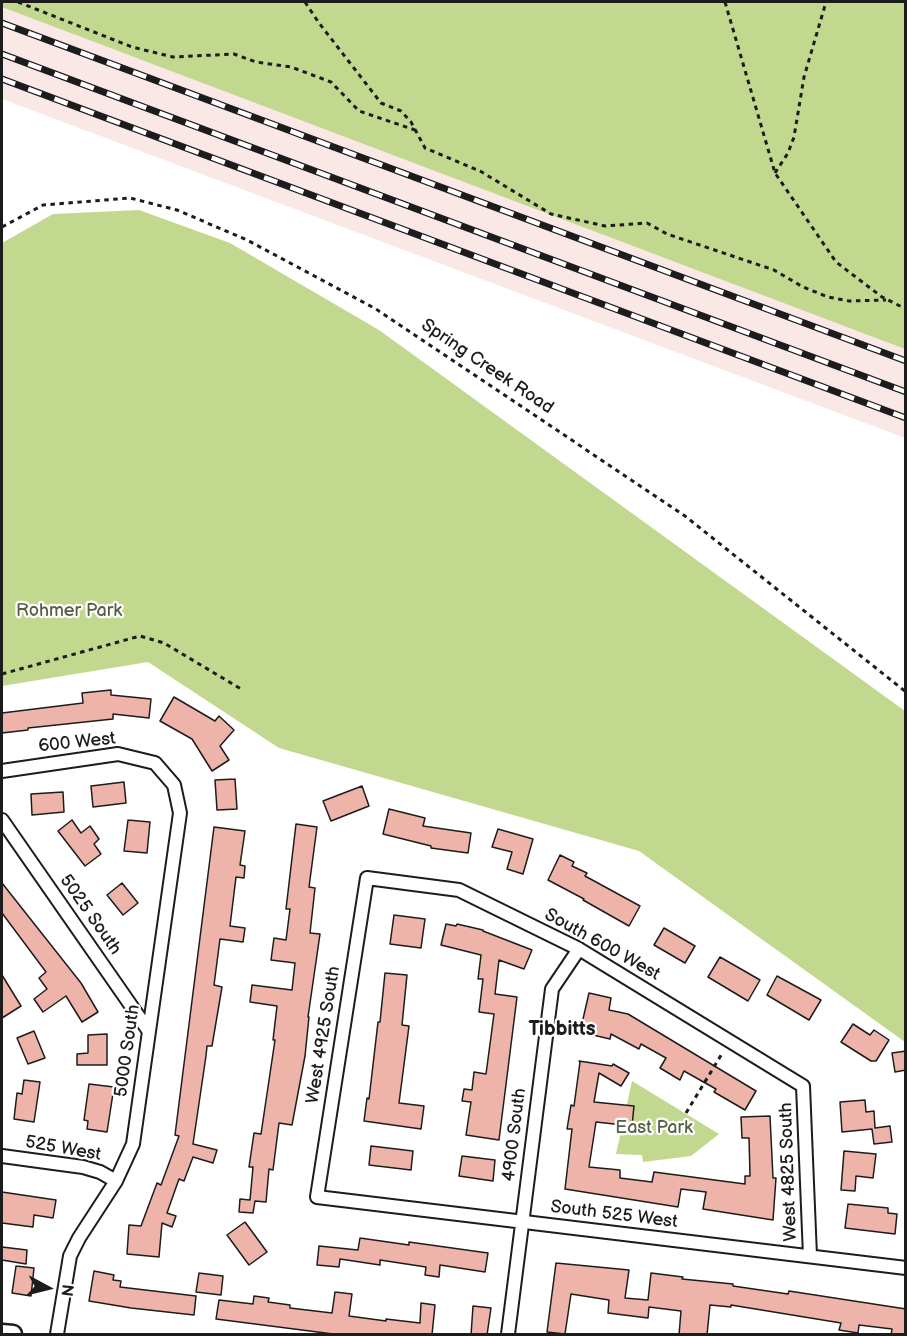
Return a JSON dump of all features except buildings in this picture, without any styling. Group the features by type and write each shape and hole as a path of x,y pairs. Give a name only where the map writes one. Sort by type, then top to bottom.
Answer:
{"street":[{"name":"600 West","path":"2,771 118,754 155,763"},
{"name":"5000 South","path":"57,1335 70,1256 116,1181 133,1144 180,813 174,785 155,763"},
{"name":"5025 South","path":"2,820 148,1030"},
{"name":"South 600 West","path":"367,878 459,890 579,949 803,1086"},
{"name":"West 4925 South","path":"317,1197 367,878"},
{"name":"4900 South","path":"508,1335 552,989 579,949"},
{"name":"West 4825 South","path":"803,1086 810,1256"},
{"name":"525 West","path":"2,1156 83,1167 100,1172 116,1181"},
{"name":"South 525 West","path":"317,1197 906,1268"},
{"path":"2,1333 13,1335"}],"path":[{"path":"18,2 132,47 173,57 234,54 256,62 291,67 331,82 359,111 416,130"},
{"path":"305,2 381,103 401,111 416,130 425,148 480,171 551,214 605,226 647,223 667,234 774,270 803,287 828,297 849,301 886,300"},
{"path":"725,2 775,173 836,262 886,300 906,309"},
{"path":"775,173 788,153 794,137 804,77 826,2"},
{"name":"Spring Creek Road","path":"2,227 43,205 130,198 177,210 247,240 376,309 685,516 906,692"},
{"path":"2,674 140,636 164,643 241,689"},
{"path":"686,1113 726,1048"}],"shaded area":[{"path":"2,2 905,336 905,438 2,99"}],"green space":[{"path":"2,2 905,2 905,349 2,7"},
{"name":"Rohmer Park","path":"139,210 230,243 379,330 905,711 905,1042 639,851 279,748 148,662 2,686 2,243 53,214"},
{"name":"East Park","path":"632,1081 719,1134 691,1156 643,1162 642,1155 616,1154"}],"railway":[{"path":"2,23 906,361"},
{"path":"2,54 906,392"},
{"path":"2,79 906,418"}],"district":[{"name":"Tibbitts","path":"562,1030"}]}
